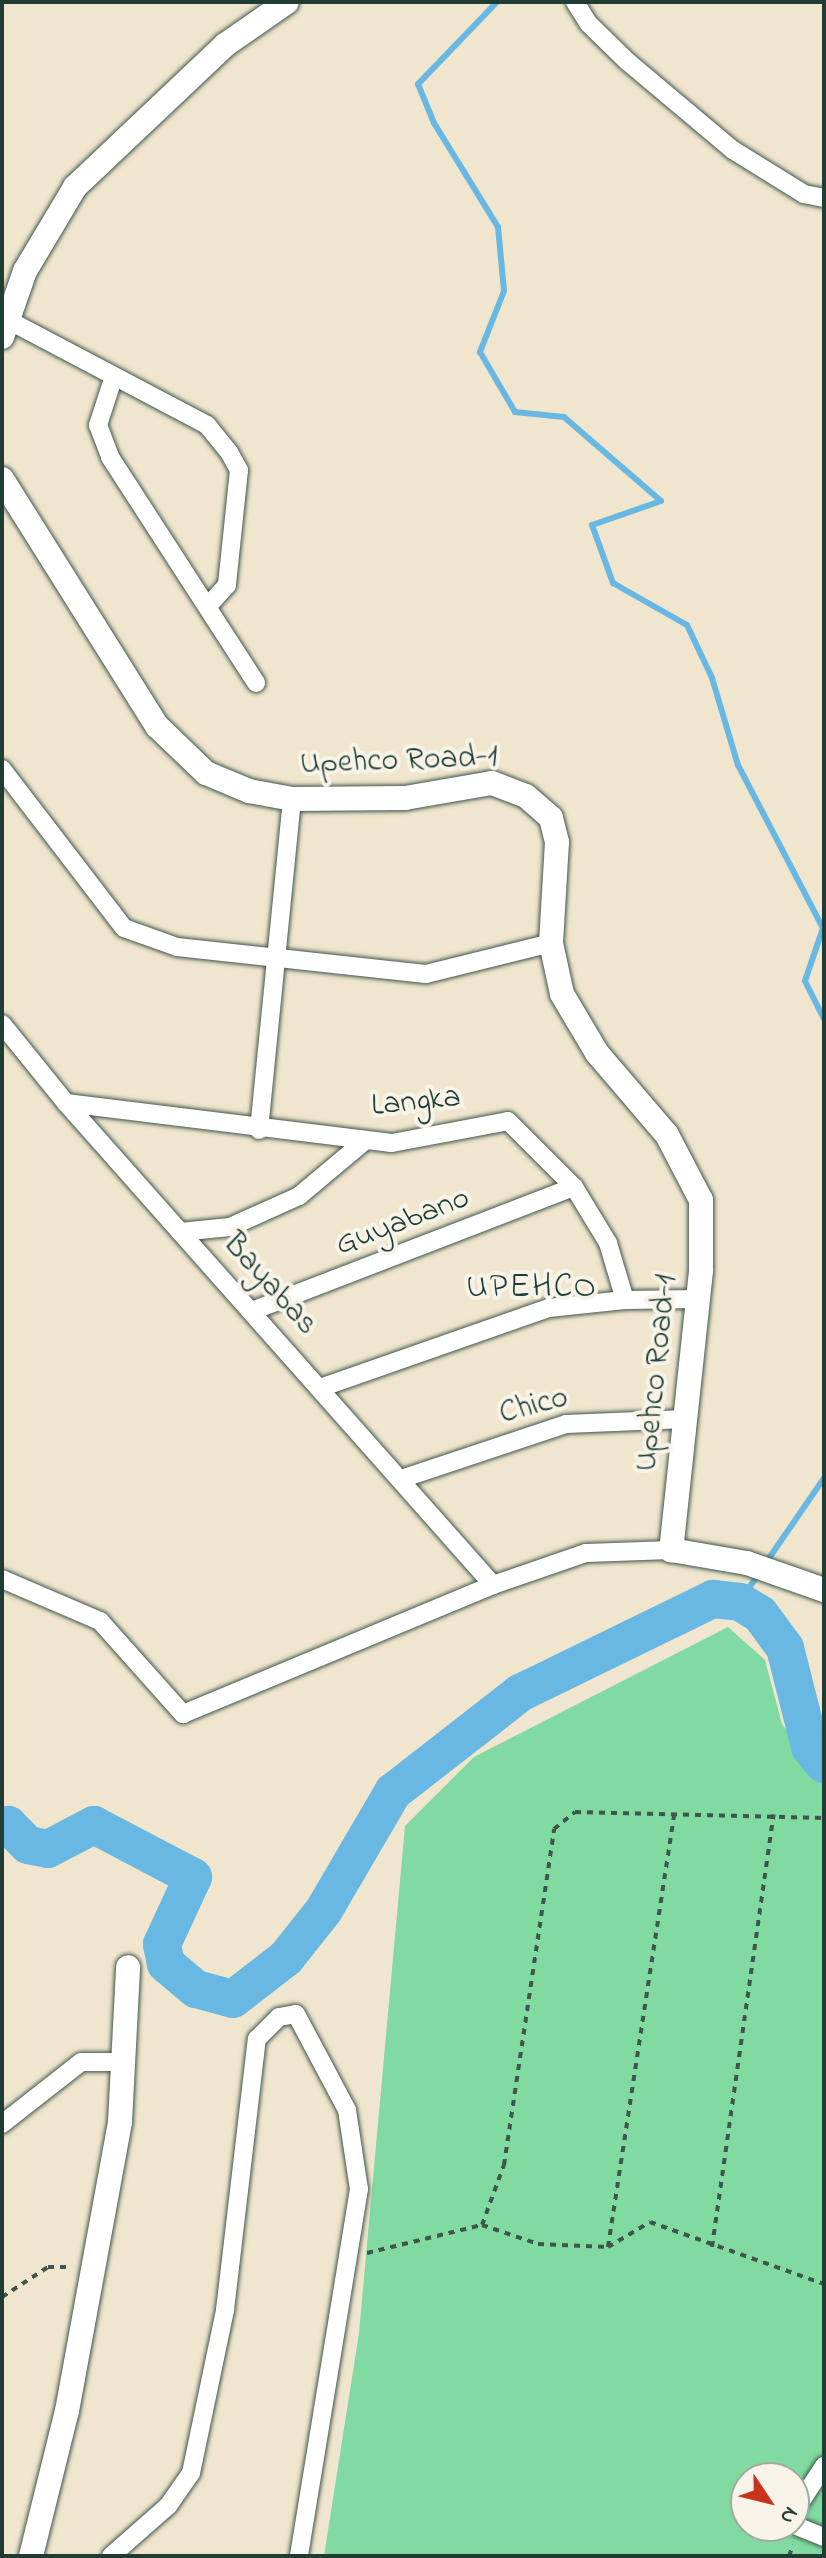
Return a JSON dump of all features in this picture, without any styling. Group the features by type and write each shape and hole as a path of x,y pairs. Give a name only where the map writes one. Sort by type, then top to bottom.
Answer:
{"street":[{"path":"209,605 227,585 239,470 207,425 114,376 5,328 25,271 75,187 225,45 287,2"},
{"path":"575,2 589,24 628,62 733,150 804,194 824,198"},
{"path":"114,376 98,425 110,457 209,605 256,683"},
{"name":"Upehco Road-1","path":"2,479 172,744 225,782 292,799 405,798 492,783 526,796 551,818 557,842 551,943 562,994 575,1020 667,1135 694,1181 703,1224 671,1550"},
{"path":"2,769 124,928 177,947 426,974 551,943"},
{"path":"259,1130 292,799"},
{"name":"Bayabas","path":"2,1024 66,1103 493,1585"},
{"name":"Langka","path":"66,1103 259,1130 392,1143 508,1121 574,1187 608,1243 625,1300"},
{"path":"180,1232 230,1227 299,1196 366,1140"},
{"name":"Guyabano","path":"252,1311 574,1187"},
{"path":"320,1388 549,1308 625,1300 698,1299"},
{"name":"Chico","path":"401,1479 566,1424 686,1419"},
{"path":"2,1579 100,1621 183,1714 493,1585 586,1553 671,1550 747,1563 780,1572 824,1590"},
{"path":"31,2556 67,2411 120,2122 128,1967"},
{"path":"111,2556 168,2506 191,2473 225,2310 257,2039 279,2017 296,2014 347,2110 359,2189 299,2556"},
{"path":"2,2124 81,2062 123,2062"},
{"path":"810,2487 824,2466"}],"path":[{"path":"482,2225 504,2165 554,1829 575,1812 674,1816 774,1814 824,1818"},
{"path":"712,2247 774,1814"},
{"path":"608,2247 674,1816"},
{"path":"349,2258 441,2231 482,2225 538,2244 608,2247 650,2222 712,2247 824,2284"},
{"path":"2,2297 48,2267 95,2267"}],"green space":[{"path":"728,1627 765,1660 782,1724 824,1781 824,2556 324,2556 359,2333 405,1826 474,1757"}],"waterway":[{"path":"497,2 418,84 434,123 498,227 504,291 480,352 515,412 564,417 661,501 592,525 613,583 687,625 712,678 738,765 823,928 805,981 824,1019"},
{"path":"765,1564 824,1478"},
{"path":"740,1602 759,1573"},
{"path":"2,1828 8,1825 28,1845 48,1849 94,1825 193,1877 162,1944 166,1964 196,1989 233,1999 286,1958 324,1910 393,1792 520,1693 713,1599 740,1602 760,1614 785,1648 810,1747 824,1764"}],"district":[{"name":"UPEHCO","path":"532,1289"}]}
